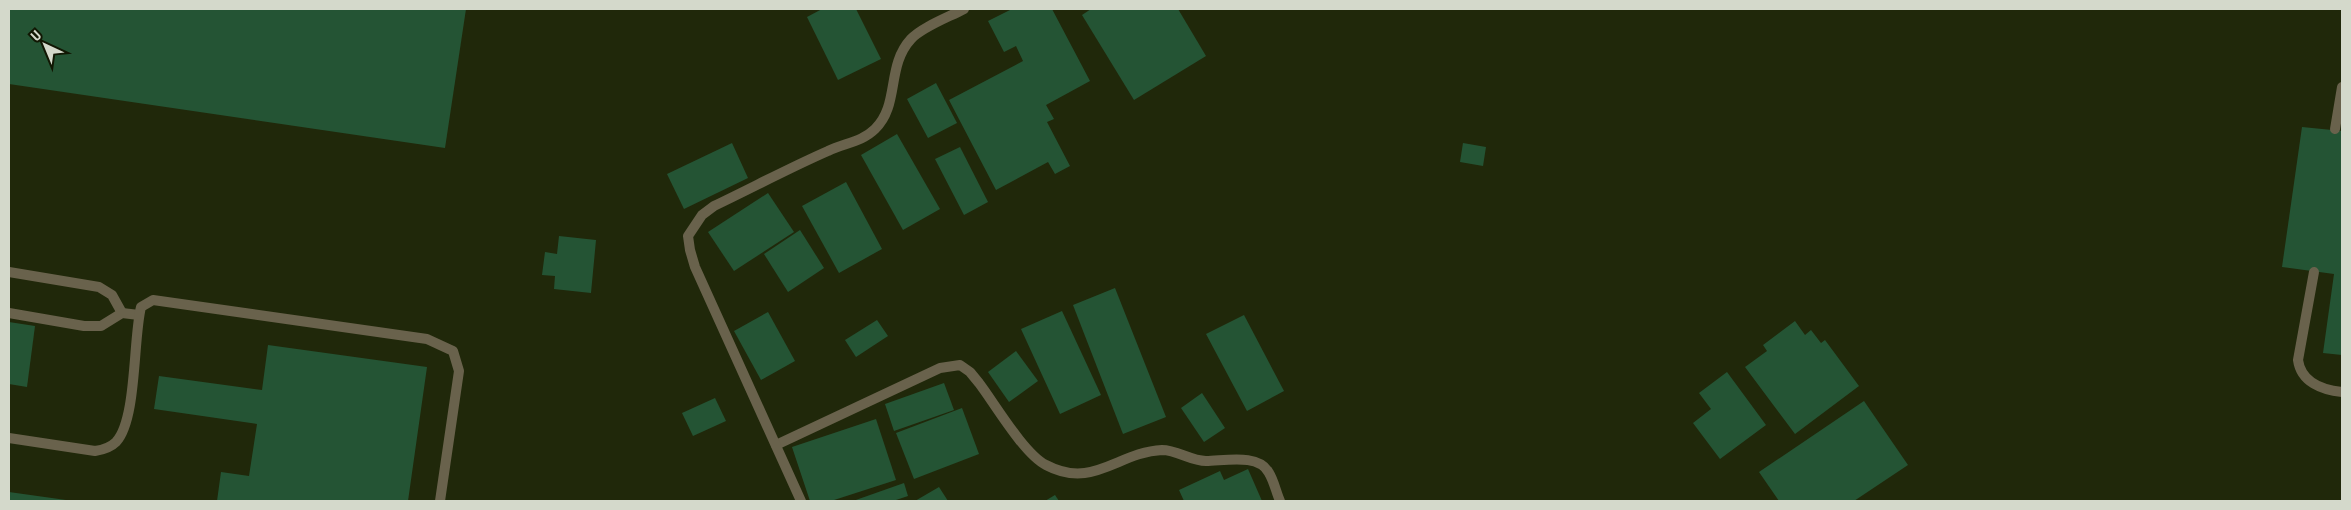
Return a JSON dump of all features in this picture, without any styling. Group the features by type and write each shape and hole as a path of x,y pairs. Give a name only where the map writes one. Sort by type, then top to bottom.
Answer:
{"street":[{"path":"802,501 695,267 688,236 702,215 714,206 830,150 864,138 877,128 887,111 892,94 897,59 903,49 912,37 964,9"},
{"path":"2335,129 2342,87"},
{"path":"9,272 99,287 112,295 122,313"},
{"path":"2314,272 2298,360 2299,371 2308,380 2325,390 2342,392"},
{"path":"9,438 95,451 104,449 116,442 124,428 134,380 136,325 141,307 153,300 427,339 453,351 459,371 440,501"},
{"path":"9,313 84,326 101,326 122,313 139,315"},
{"path":"776,445 940,368 960,365 970,372 979,383 1032,455 1046,465 1068,473 1083,475 1148,453 1163,450 1200,461 1245,460 1263,464 1269,472 1280,501"}],"shaded area":[{"path":"9,9 2342,9 2342,501 9,501"}],"building":[{"path":"9,9 466,9 445,148 9,84"},
{"path":"822,9 856,9 881,59 838,80 807,17"},
{"path":"1012,9 1052,9 1090,81 1046,105 1054,119 1047,122 1070,166 1055,174 1048,162 996,190 949,100 1023,61 1016,46 1004,52 988,21"},
{"path":"1091,9 1178,9 1206,56 1134,100 1082,15"},
{"path":"936,83 957,123 928,138 907,99"},
{"path":"2302,127 2342,131 2342,355 2323,353 2334,274 2282,267"},
{"path":"897,134 940,209 903,230 861,155"},
{"path":"732,143 748,178 684,209 667,174"},
{"path":"1463,143 1486,147 1483,166 1460,162"},
{"path":"960,147 988,202 964,215 935,159"},
{"path":"846,182 882,249 839,273 802,206"},
{"path":"768,193 794,232 734,271 708,232"},
{"path":"800,230 824,268 788,292 764,254"},
{"path":"559,236 596,240 591,293 554,289 555,276 542,275 545,252 557,254"},
{"path":"1115,288 1166,417 1123,434 1073,305"},
{"path":"1062,311 1101,395 1060,414 1021,329"},
{"path":"768,312 795,361 761,380 734,331"},
{"path":"1244,315 1284,391 1247,411 1206,334"},
{"path":"877,320 888,336 856,357 845,340"},
{"path":"1795,321 1805,335 1811,330 1821,343 1825,340 1859,386 1795,434 1745,367 1767,351 1763,345"},
{"path":"9,322 35,326 27,387 9,384"},
{"path":"268,345 427,367 408,501 217,501 221,472 249,476 257,424 154,409 159,376 262,390"},
{"path":"1016,351 1038,381 1009,402 988,372"},
{"path":"1727,372 1766,425 1720,459 1693,423 1711,409 1699,393"},
{"path":"944,383 954,410 894,431 885,404"},
{"path":"1202,393 1225,428 1204,442 1181,408"},
{"path":"715,398 726,421 693,436 682,413"},
{"path":"1864,401 1908,465 1854,501 1779,501 1759,472"},
{"path":"962,408 979,454 914,479 896,433"},
{"path":"876,419 896,480 831,501 810,501 792,447"},
{"path":"1248,469 1262,501 1184,501 1179,490 1220,471 1224,480"},
{"path":"904,483 908,496 893,501 853,501"},
{"path":"939,487 948,501 915,501"},
{"path":"9,492 66,500 66,501 9,501"},
{"path":"1055,495 1059,501 1045,501"}]}
